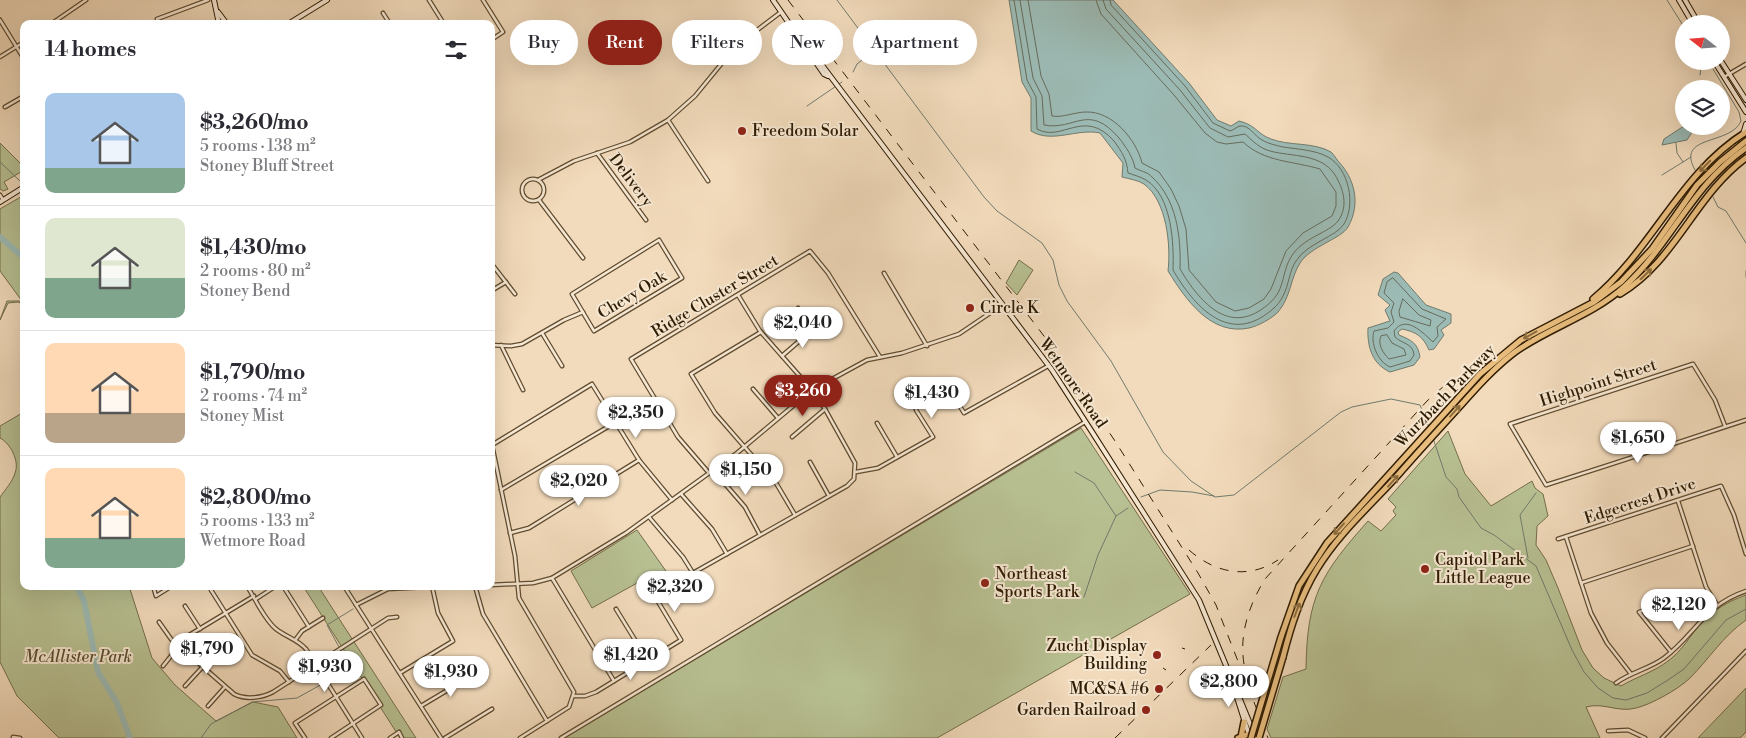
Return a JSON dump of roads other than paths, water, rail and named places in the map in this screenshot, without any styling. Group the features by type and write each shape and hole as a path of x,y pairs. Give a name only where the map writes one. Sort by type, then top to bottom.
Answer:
{"highway":[{"path":"1583,307 1625,270 1700,170 1745,134"},
{"name":"Wurzbach Parkway","path":"1254,737 1294,596 1314,560 1418,441 1489,364 1521,340 1602,297 1630,274 1652,249 1697,185 1720,162 1746,144"},
{"name":"Wurzbach Parkway","path":"1254,737 1298,607 1324,557 1502,363 1534,340 1577,319 1606,301 1645,266 1692,200 1712,176 1746,144"},
{"path":"1606,301 1646,275 1676,239 1713,188 1746,158"},
{"path":"1244,722 1240,737 1254,737"}],"main road":[{"path":"214,0 218,20"},
{"path":"294,20 327,0"},
{"name":"Wetmore Road","path":"772,0 1048,366 1085,422 1191,586 1231,676 1254,737"},
{"path":"1679,0 1688,15"},
{"path":"1684,0 1693,15"},
{"path":"217,10 224,20"},
{"path":"1720,70 1746,111 1746,116"},
{"path":"1727,70 1746,100"},
{"path":"1745,134 1746,124"},
{"path":"2,201 20,190"},
{"name":"Wetmore Road","path":"1231,676 1244,722 1254,737"}],"street":[{"path":"57,20 86,0"},
{"path":"157,19 208,0"},
{"path":"429,0 442,20"},
{"path":"483,0 504,32 495,38"},
{"path":"538,180 543,184 545,191 539,200 530,201 524,197 522,191 523,185 528,180 538,180 574,161 642,136 668,120 695,96 736,46 781,12"},
{"path":"383,13 387,20"},
{"path":"0,20 20,53"},
{"path":"0,57 20,44"},
{"path":"1724,77 1746,64"},
{"path":"6,108 20,99"},
{"path":"668,120 708,181"},
{"name":"Delivery","path":"597,154 646,220"},
{"path":"0,195 2,201"},
{"path":"539,200 583,258"},
{"name":"Chevy Oak","path":"659,240 682,278 594,331 583,312 572,294 659,240"},
{"name":"Ridge Cluster Street","path":"711,472 678,437 631,360 810,251 828,274 880,357"},
{"path":"495,268 515,294"},
{"path":"884,273 927,346"},
{"path":"495,289 506,282"},
{"path":"574,696 592,694 681,640 654,595 852,482 856,472 855,463 825,409 812,390 761,332 738,295"},
{"path":"495,585 533,583 552,578 649,517 681,494 745,447 812,390 850,367 880,357 927,346 966,331 1002,305"},
{"path":"782,356 812,330 798,308"},
{"path":"495,344 522,344 564,320 583,312"},
{"path":"761,332 691,374 712,408 776,483 795,516"},
{"path":"542,333 562,366"},
{"path":"502,345 505,357 523,390"},
{"name":"Highpoint Street","path":"1693,364 1717,404 1725,426 1546,485 1510,424 1693,364"},
{"path":"949,382 950,390 964,414 1048,366"},
{"path":"495,442 592,384 639,460 672,500"},
{"path":"753,389 778,418"},
{"path":"792,437 825,409"},
{"path":"856,472 872,471 933,437 916,410"},
{"path":"1725,426 1746,420"},
{"path":"501,490 510,487 616,422"},
{"path":"562,738 1085,422"},
{"path":"878,423 897,457"},
{"path":"495,459 510,533 521,602 571,683 574,696 569,707 520,738"},
{"path":"510,533 528,528 639,460"},
{"path":"810,462 829,496"},
{"path":"711,472 745,507 760,535"},
{"name":"Edgecrest Drive","path":"1558,540 1722,486 1734,515 1746,554"},
{"path":"681,494 712,529 727,554"},
{"path":"1678,501 1706,587 1717,605"},
{"path":"649,517 683,557 693,573"},
{"path":"1566,537 1591,613 1604,637 1631,674"},
{"path":"1581,583 1693,546"},
{"path":"552,578 614,681"},
{"path":"154,590 156,596 166,590"},
{"path":"211,590 255,658 280,671 289,682"},
{"path":"250,590 276,629 296,639 306,649 362,738"},
{"path":"163,666 186,637 269,590"},
{"path":"286,590 309,627"},
{"path":"347,590 443,738 492,709"},
{"path":"356,605 386,590"},
{"path":"400,673 453,641 438,614 433,590"},
{"path":"476,590 483,614 547,722"},
{"path":"1616,683 1631,674 1650,667 1671,652 1697,622 1717,605 1726,598 1746,591"},
{"path":"1662,604 1639,612 1671,652"},
{"path":"185,606 200,629"},
{"path":"616,610 648,661"},
{"path":"159,622 167,634 179,646 225,687 239,697 258,697 273,692 391,617 397,617"},
{"path":"296,639 323,618"},
{"path":"1662,738 1746,651"},
{"path":"186,686 202,667 221,652"},
{"path":"421,706 473,675"},
{"path":"304,738 295,723 364,678 381,706 331,738"},
{"path":"208,706 225,687"},
{"path":"1608,731 1628,730 1645,738"},
{"path":"390,738 399,732 402,738"},
{"path":"13,737 20,738"}],"water":[{"path":"1009,0 1113,0 1189,83 1217,120 1231,126 1239,121 1271,139 1286,143 1309,145 1324,149 1333,154 1344,168 1352,184 1355,201 1352,218 1344,231 1311,252 1300,263 1286,300 1275,315 1249,328 1235,329 1223,327 1211,321 1192,304 1168,271 1168,237 1158,201 1144,184 1122,177 1123,163 1100,133 1082,132 1047,136 1031,131 1031,98 1022,82"},
{"path":"1675,132 1675,135 1690,135 1687,140 1662,145 1664,139"},
{"path":"1394,272 1398,273 1426,305 1451,314 1451,323 1441,330 1444,335 1434,349 1429,350 1422,338 1415,333 1402,329 1398,332 1399,335 1416,345 1420,357 1414,365 1390,372 1379,364 1372,354 1368,341 1368,328 1390,321 1385,310 1390,305 1378,295 1383,279"}],"waterway":[{"path":"837,0 984,197 997,211 1042,243 1053,260 1059,285 1067,301 1111,361 1163,452 1191,481 1215,497 1234,495 1341,412 1352,407 1391,399 1420,405 1429,427"},
{"path":"1667,0 1676,15"},
{"path":"853,72 856,65"},
{"path":"1700,75 1701,70"},
{"path":"1695,170 1691,159 1692,151 1698,145 1735,129 1741,121 1739,112 1714,70"},
{"path":"807,106 842,82"},
{"path":"1676,143 1677,153 1683,162"},
{"path":"1662,175 1691,157"},
{"path":"0,162 20,181"},
{"path":"1713,197 1718,207 1726,211 1746,243"},
{"path":"0,237 20,254"},
{"path":"1746,271 1746,277"},
{"path":"1433,438 1446,477 1457,489 1459,497 1481,528 1494,535 1536,566 1572,650 1584,672 1598,688 1613,698 1626,700 1647,693 1668,680 1684,669 1726,620 1746,609"},
{"path":"1075,472 1094,483 1116,516"},
{"path":"1141,497 1160,490 1192,492 1214,496"},
{"path":"1528,558 1520,515 1536,493"},
{"path":"1084,597 1098,555 1116,516 1128,508"},
{"path":"79,590 84,601 98,672 117,703 130,738"},
{"path":"339,647 327,625 353,609"},
{"path":"329,680 349,665 341,651"},
{"path":"201,738 211,724 252,702 297,698 324,683"}],"railway":[{"path":"788,0 1047,340 1115,441 1216,605 1268,738"},
{"path":"1244,664 1244,631 1254,599 1265,579 1427,401 1444,386 1496,358"},
{"path":"1189,550 1210,564 1232,571 1244,572 1255,570 1278,560"},
{"path":"1115,738 1211,645"}],"place":[{"name":"Freedom Solar","path":"742,131"},
{"name":"Circle K","path":"970,308"},
{"name":"Capitol Park Little League","path":"1425,569"},
{"name":"Northeast Sports Park","path":"985,583"},
{"name":"Zucht Display Building","path":"1157,655"},
{"name":"MC&SA #6","path":"1159,689"},
{"name":"Garden Railroad","path":"1146,710"}],"park label":[{"name":"McAllister Park","path":"78,657"}]}
